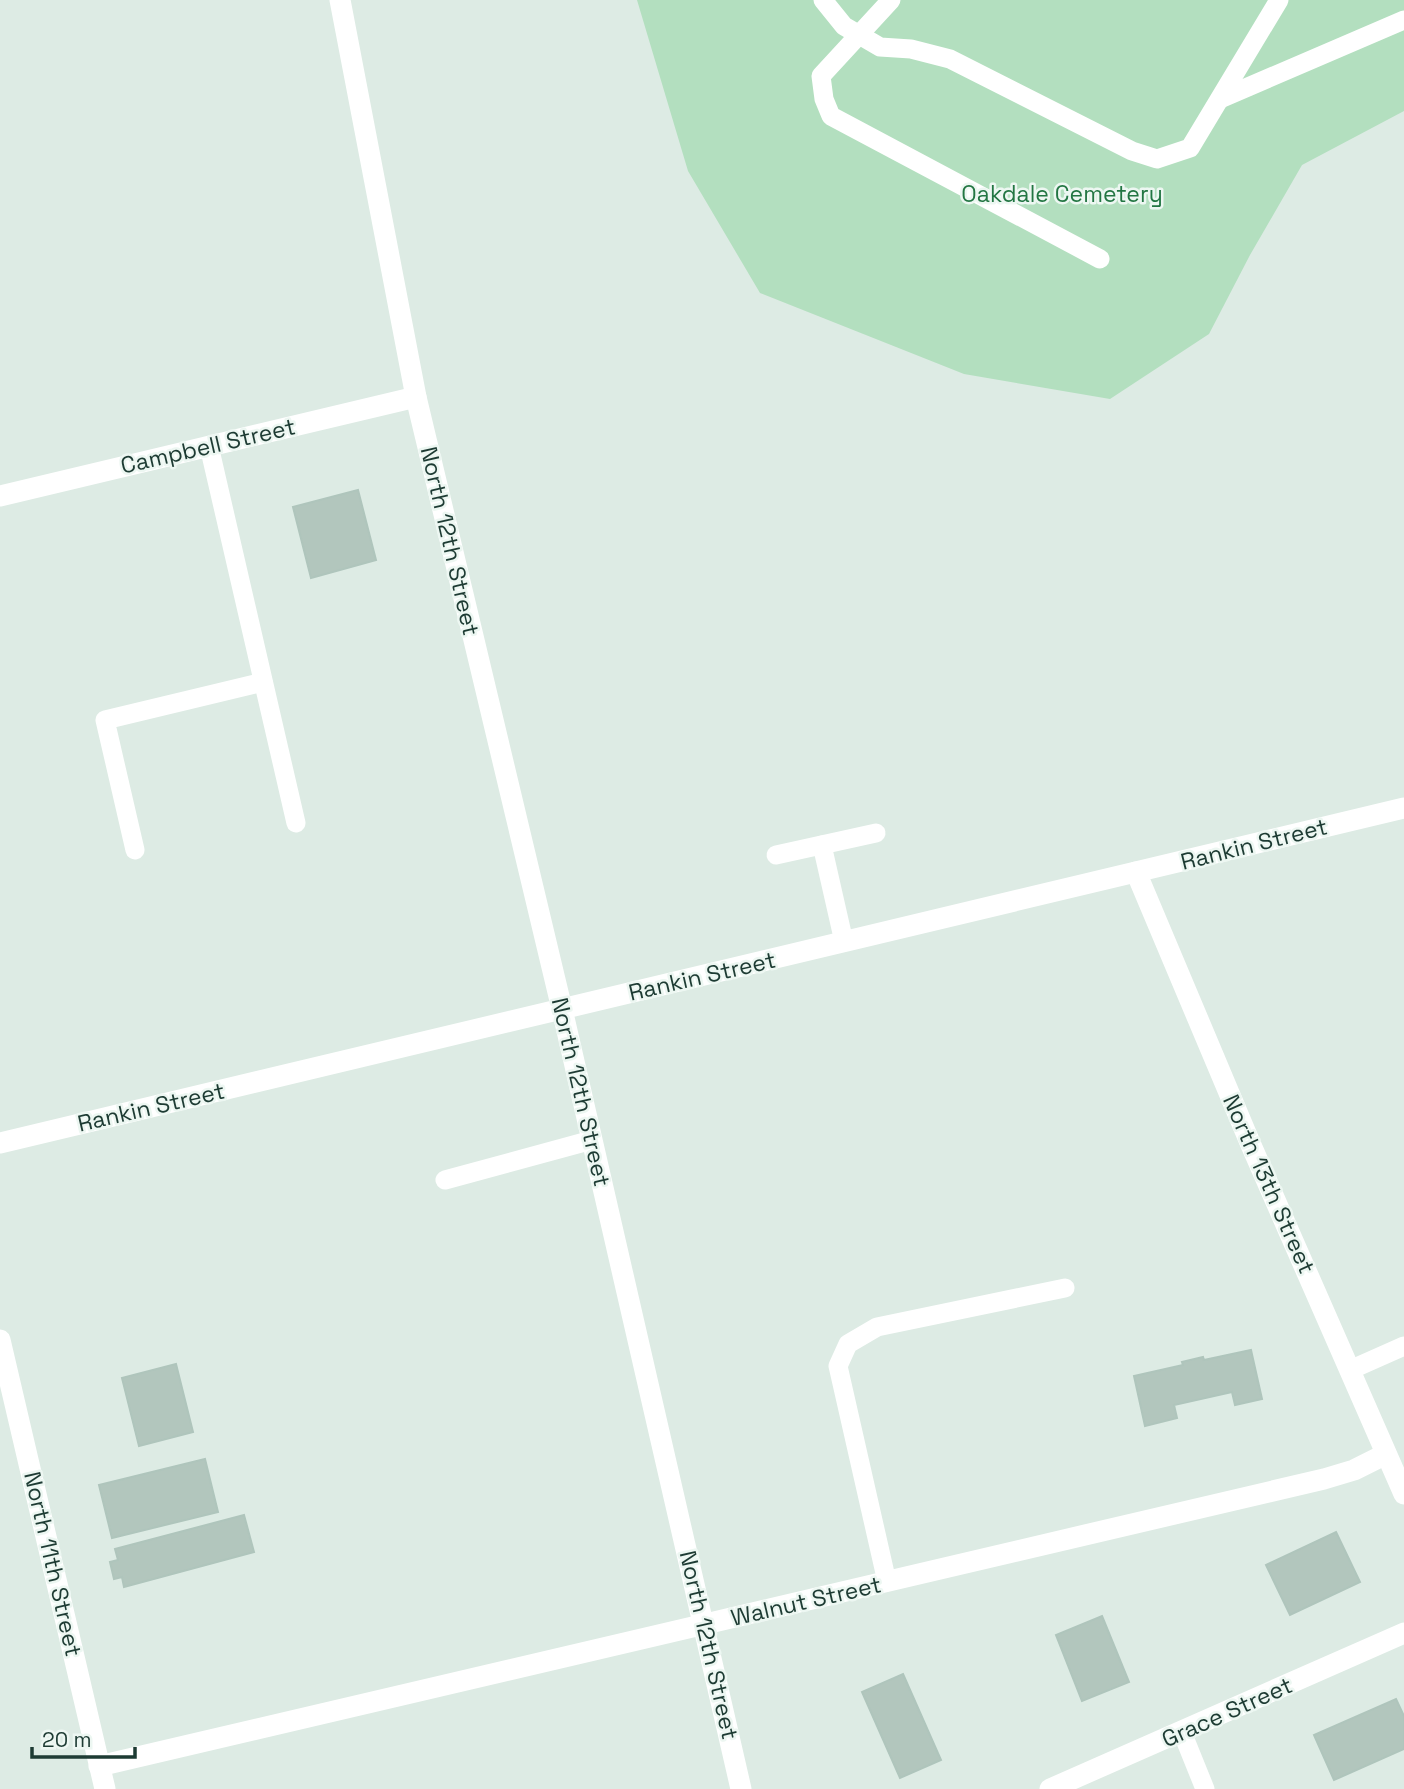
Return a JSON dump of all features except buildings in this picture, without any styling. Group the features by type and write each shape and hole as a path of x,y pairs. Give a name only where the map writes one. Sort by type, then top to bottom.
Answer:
{"street":[{"name":"North 12th Street","path":"341,0 416,397 562,1009 741,1789"},
{"name":"Campbell Street","path":"0,496 416,397"},
{"name":"Rankin Street","path":"0,1143 1404,807"},
{"name":"North 13th Street","path":"1136,872 1251,1145 1404,1494"},
{"name":"North 11th Street","path":"0,1340 105,1789"},
{"name":"Walnut Street","path":"99,1766 1324,1479 1386,1454"},
{"name":"Grace Street","path":"1050,1789 1404,1633"}],"lane":[{"path":"823,0 844,26 880,47 911,49 950,59 1132,151 1157,159 1190,148 1279,0"},
{"path":"891,0 821,76 824,99 831,116 1100,259"},
{"path":"1220,99 1404,20"},
{"path":"209,446 296,823"},
{"path":"135,850 105,720 263,682"},
{"path":"776,855 876,832"},
{"path":"822,845 844,942"},
{"path":"445,1180 592,1140"},
{"path":"887,1581 838,1366 848,1344 877,1327 1065,1287"},
{"path":"1350,1370 1404,1346"},
{"path":"1182,1732 1205,1789"}],"green space":[{"name":"Oakdale Cemetery","path":"637,0 1404,0 1404,111 1302,165 1250,255 1209,334 1110,399 964,374 760,293 688,171"}]}
